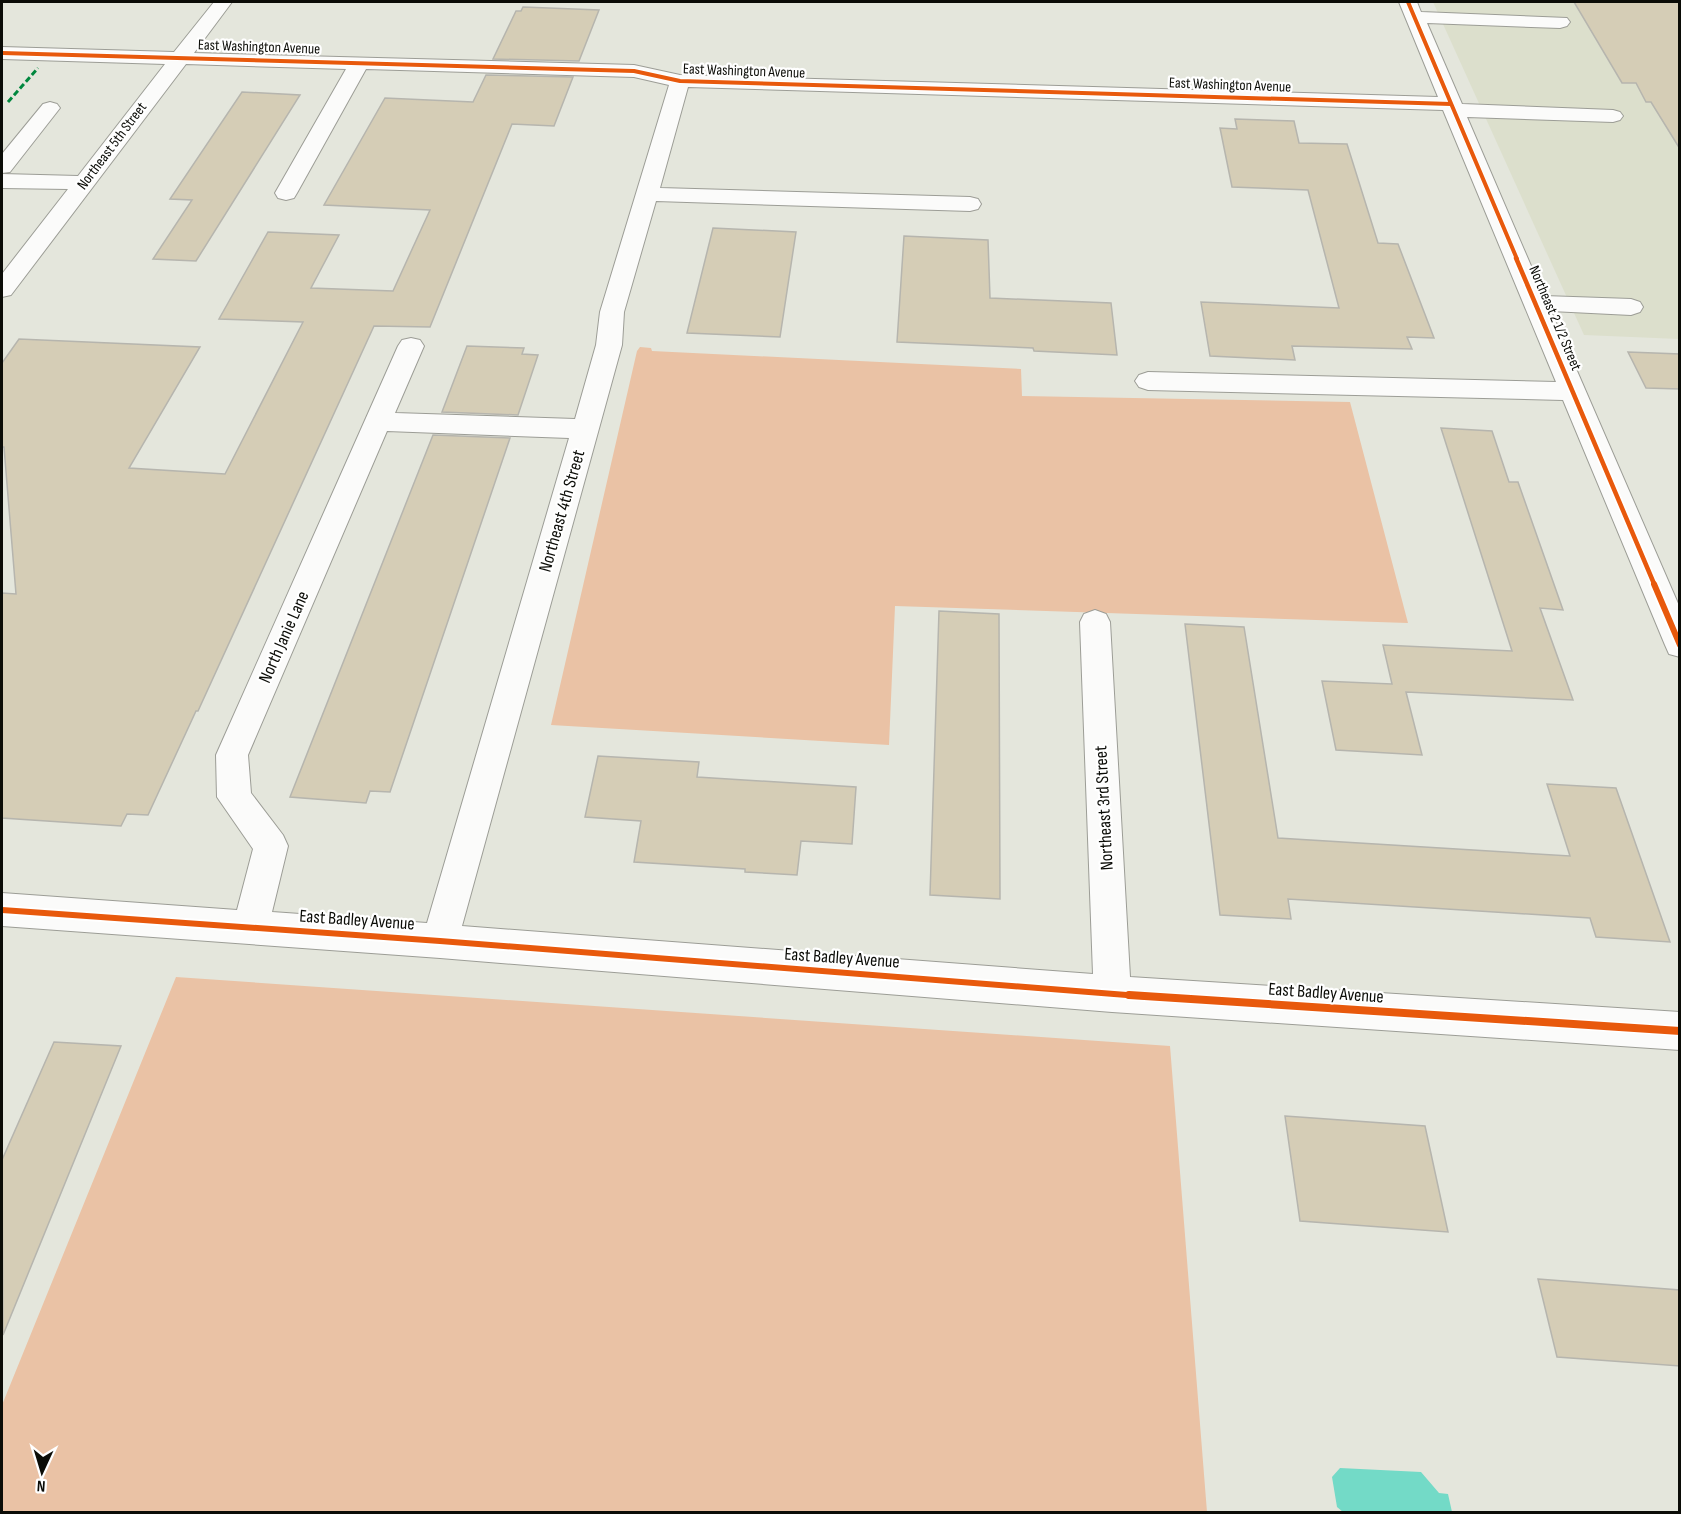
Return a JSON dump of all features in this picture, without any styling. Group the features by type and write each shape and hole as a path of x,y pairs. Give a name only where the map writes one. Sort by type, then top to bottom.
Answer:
{"street":[{"name":"Northeast 5th Street","path":"2,290 223,2"},
{"path":"1412,9 1491,20 1560,22"},
{"name":"Northeast 2 1/2 Street","path":"1412,9 1680,645"},
{"name":"East Washington Avenue","path":"2,52 634,71 680,81 1453,107 1613,116"},
{"path":"286,193 360,62"},
{"name":"Northeast 4th Street","path":"440,941 609,345 612,312 680,81"},
{"path":"2,167 50,108"},
{"path":"2,181 84,183"},
{"path":"646,194 970,204"},
{"path":"1536,303 1631,307"},
{"name":"North Janie Lane","path":"250,927 272,846 234,797 232,755 411,346"},
{"path":"1148,381 1572,391"},
{"path":"378,421 585,429"},
{"name":"Northeast 3rd Street","path":"1095,622 1113,994"},
{"name":"East Badley Avenue","path":"2,910 440,941 1113,994 1680,1031"}],"shaded area":[{"path":"1433,2 1679,2 1679,339 1584,335"},
{"path":"640,347 651,348 652,351 1021,369 1022,396 1350,402 1408,623 895,606 889,745 551,725 637,351"},
{"path":"176,977 1170,1046 1207,1512 2,1512 2,1405"}],"water":[{"path":"1340,1468 1421,1472 1439,1493 1448,1494 1452,1512 1343,1512 1337,1507 1332,1477"}],"building":[{"path":"1574,2 1680,2 1680,149 1651,102 1646,102 1636,83 1622,83"},
{"path":"523,7 599,10 579,61 493,59 516,11 521,11"},
{"path":"486,75 573,77 554,126 512,124 430,327 374,326 148,815 127,814 121,826 2,818 2,593 16,594 4,447 2,447 2,363 19,339 200,347 129,468 225,474 303,322 219,319 268,232 339,235 311,288 393,291 430,210 324,205 385,98 473,102"},
{"path":"242,92 300,95 196,261 153,259 192,200 170,199"},
{"path":"1235,119 1294,121 1299,143 1347,144 1378,243 1398,244 1434,338 1407,337 1412,349 1292,346 1295,360 1210,356 1201,302 1339,308 1308,190 1232,187 1220,128 1237,129"},
{"path":"713,228 796,232 780,337 687,333"},
{"path":"904,236 988,240 990,298 1111,303 1117,355 1034,351 1033,348 897,342"},
{"path":"467,346 524,348 522,354 538,355 518,415 442,412"},
{"path":"1628,352 1680,354 1680,389 1646,388"},
{"path":"1441,428 1492,431 1509,482 1518,482 1563,610 1540,608 1573,700 1406,692 1422,755 1336,750 1322,681 1392,684 1383,645 1512,651"},
{"path":"433,435 510,438 390,792 370,791 366,803 290,797"},
{"path":"939,611 999,614 1000,899 930,895"},
{"path":"1185,624 1244,627 1278,838 1570,856 1547,784 1616,788 1670,942 1596,937 1590,918 1288,899 1291,919 1220,915"},
{"path":"598,756 699,762 697,777 856,787 852,844 801,841 797,875 745,872 745,869 634,862 641,821 585,817"},
{"path":"54,1042 121,1046 3,1335 2,1160"},
{"path":"1285,1116 1425,1126 1448,1232 1300,1221"},
{"path":"1538,1279 1680,1290 1680,1366 1557,1357"}],"marked path":[{"path":"8,102 38,68"}],"cycle path":[{"path":"1408,2 1680,645"},
{"path":"2,53 634,71 680,81 1451,104"},
{"path":"2,910 440,941 1112,994 1680,1031"}]}
